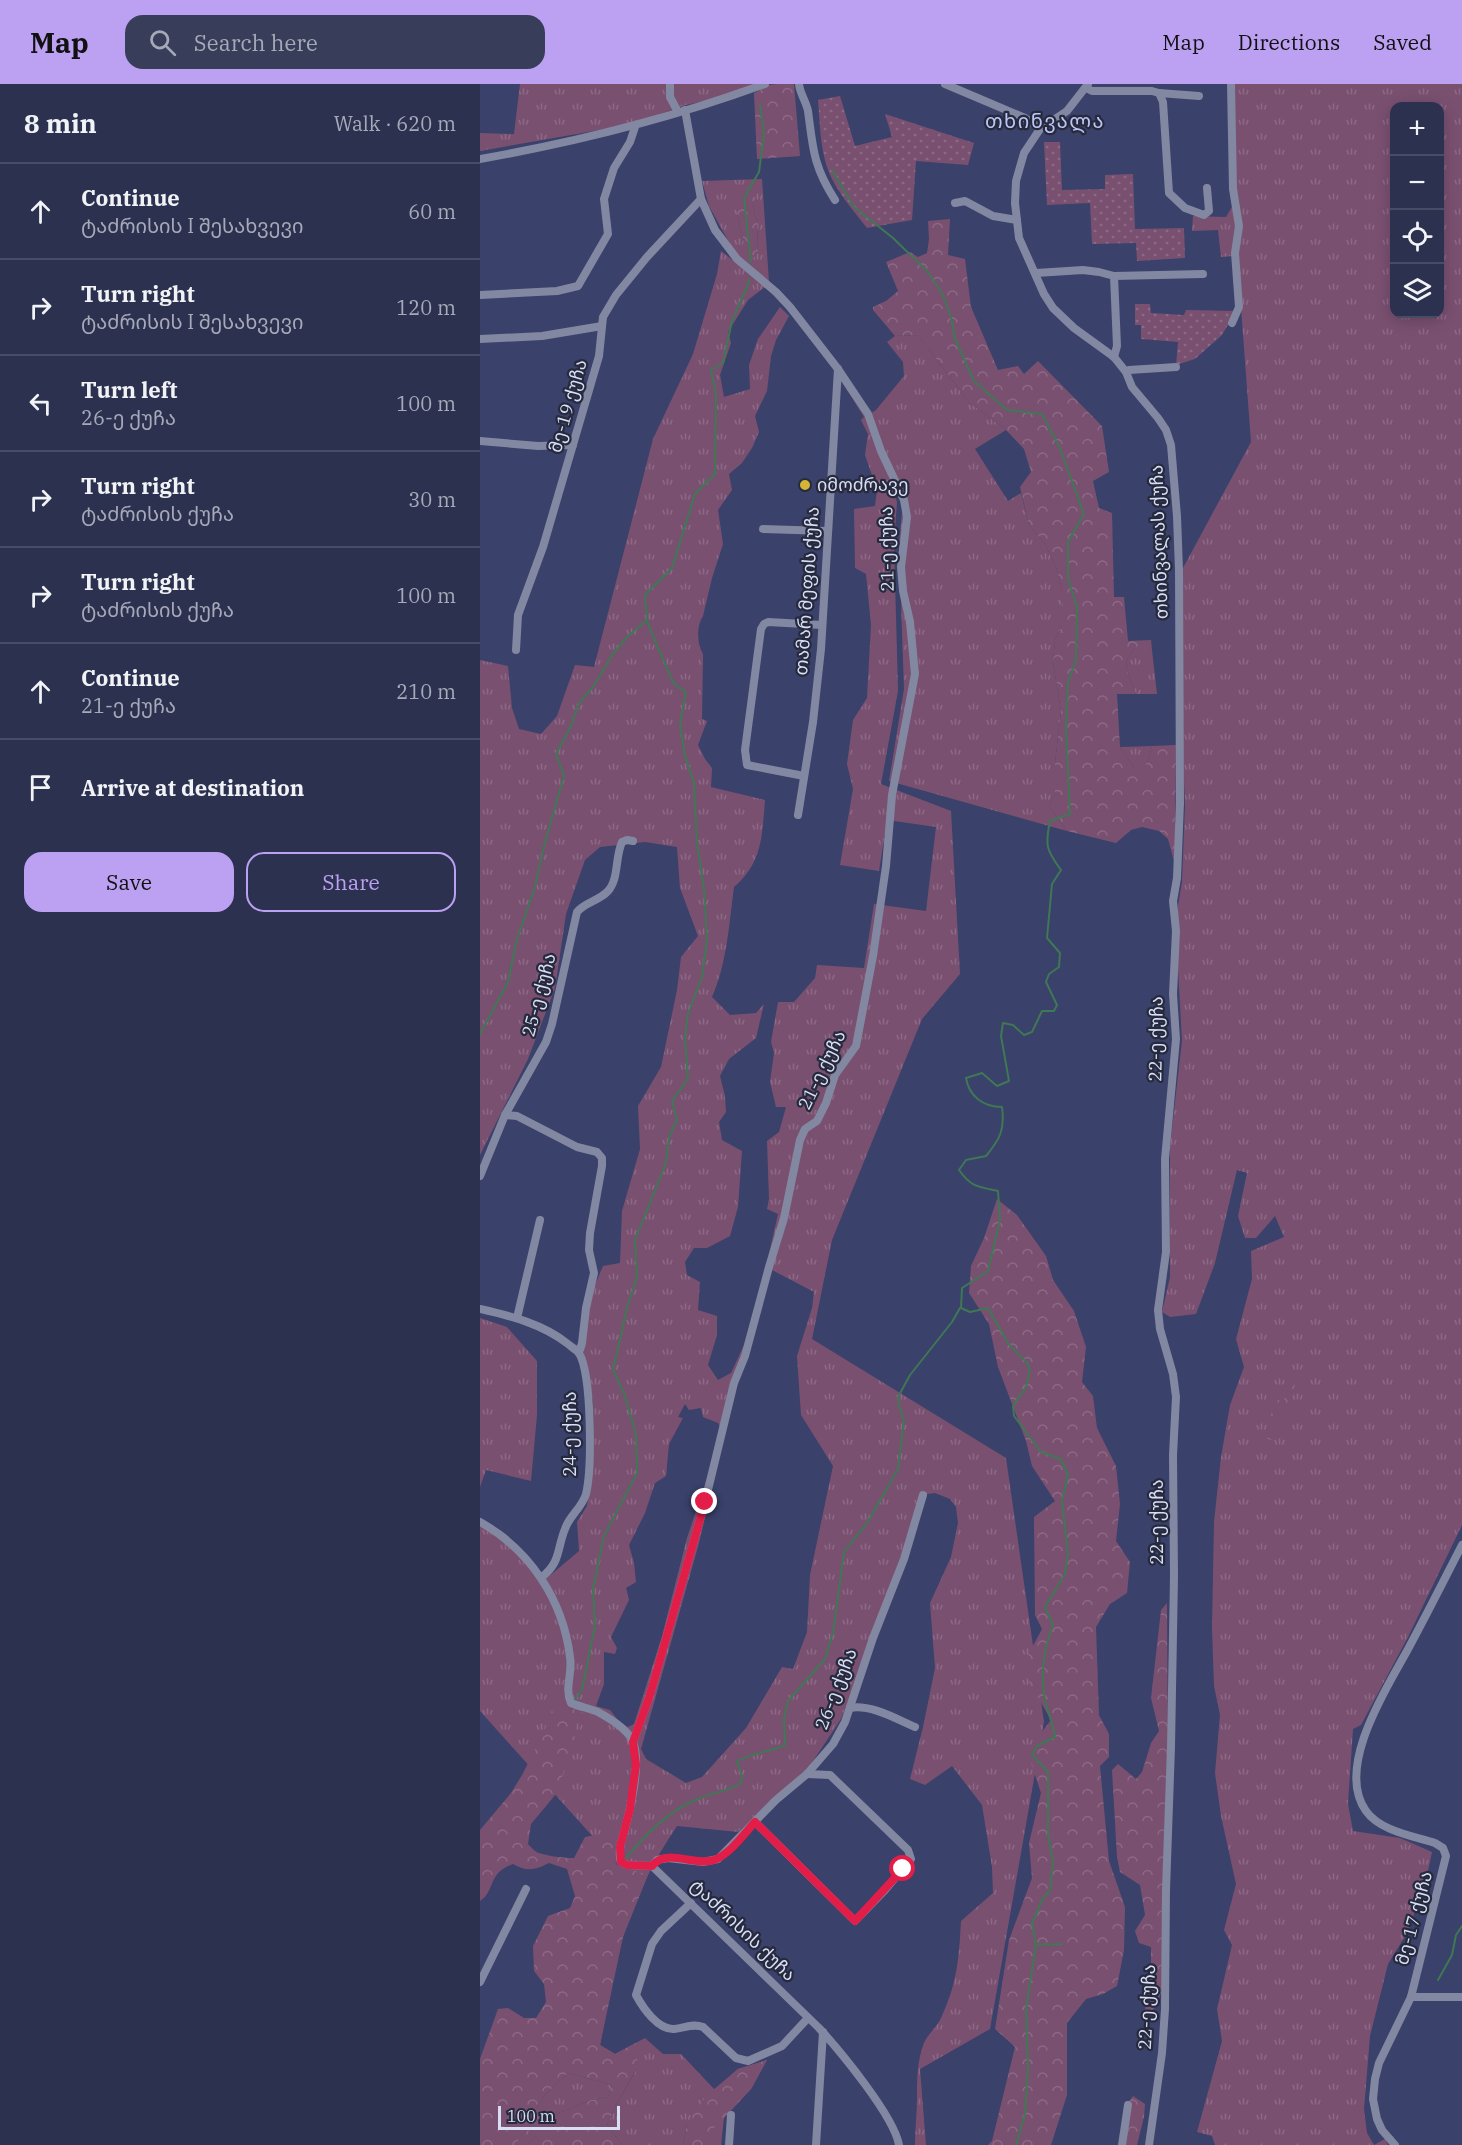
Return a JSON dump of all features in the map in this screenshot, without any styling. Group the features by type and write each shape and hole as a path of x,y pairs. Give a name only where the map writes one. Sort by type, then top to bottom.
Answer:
{"street":[{"name":"21-ე ქუჩა","path":"633,1742 650,1695 708,1491 734,1383 745,1356 784,1218 800,1140 805,1129 817,1121 826,1103 835,1075 855,1046 873,956 886,866 892,795 915,674 901,567 907,518 904,500 881,451 868,414 838,369 799,317 776,292 737,260 715,230 701,199 682,111 670,97 670,84"},
{"path":"480,159 635,127 765,84"},
{"path":"799,84 806,102 811,146 817,166 835,200"},
{"path":"945,84 1024,118 1040,129"},
{"path":"1231,84 1233,189 1239,226 1235,253 1239,307 1232,323"},
{"path":"1087,86 1092,91 1149,87 1159,93 1199,96"},
{"name":"თხინვალას ქუჩა","path":"1087,86 1068,111 1040,129 1024,153 1019,166 1016,192 1017,220 1019,238 1044,294 1063,319 1114,357 1126,372 1132,387 1166,430 1171,445 1177,516 1180,803 1177,878 1173,901"},
{"path":"1159,93 1163,102 1169,193 1185,208 1204,215 1209,211 1207,188"},
{"path":"480,295 557,291 578,286 608,234 604,199 614,168 630,142 635,127"},
{"name":"მე-19 ქუჩა","path":"516,650 518,615 543,547 599,356 603,317 616,295 647,257 701,199"},
{"path":"955,203 965,201 993,216 1017,220"},
{"path":"1036,273 1083,270 1114,276 1203,274"},
{"path":"1114,276 1117,346 1114,357"},
{"path":"480,339 542,336 602,326"},
{"path":"1126,372 1176,367"},
{"name":"თამარ მეფის ქუჩა","path":"798,815 813,722 822,625 838,369"},
{"path":"480,441 538,446 573,446"},
{"path":"763,529 827,531"},
{"path":"804,777 747,765 745,750 761,629 764,624 768,622 822,625"},
{"name":"25-ე ქუჩა","path":"480,1176 505,1115 546,1042 577,912 582,906 600,898 610,889 618,850 622,842 633,841"},
{"name":"22-ე ქუჩა","path":"1149,2145 1162,2053 1165,2009 1171,1747 1174,1576 1173,1455 1176,1397 1173,1374 1160,1329 1158,1310 1166,1252 1165,1158 1176,1039 1173,994 1176,931 1173,901"},
{"path":"480,1309 545,1328 579,1353 594,1273 589,1250 590,1233 602,1158 597,1152 577,1147 517,1116 505,1115"},
{"path":"517,1318 540,1220"},
{"name":"24-ე ქუჩა","path":"542,1577 558,1558 567,1522 585,1496 590,1449 589,1403 579,1353"},
{"name":"26-ე ქუჩა","path":"652,1866 657,1860 668,1857 703,1862 718,1859 776,1800 807,1774 832,1744 845,1722 873,1638 904,1559 924,1495"},
{"path":"480,1522 504,1536 542,1577 564,1630 571,1659 568,1696 571,1703 607,1717 627,1733 633,1742 636,1765 620,1856 621,1862 627,1865 652,1866"},
{"name":"მე-17 ქუჩა","path":"1395,2145 1382,2130 1377,2119 1372,2099 1375,2079 1379,2063 1411,1997 1446,1856 1443,1848 1435,1843 1378,1823 1366,1812 1359,1798 1356,1782 1359,1756 1366,1731 1385,1687 1407,1651 1462,1545"},
{"path":"850,1708 870,1709 915,1726"},
{"path":"755,1822 855,1921 911,1859 908,1850 830,1775 807,1774"},
{"name":"ტაძრისის ქუჩა","path":"652,1866 823,2032 880,2108 898,2137 899,2145"},
{"path":"480,1982 526,1889"},
{"path":"690,1903 652,1944 636,1995 641,2005 663,2027 672,2029 696,2025 703,2027 736,2058 748,2061 782,2046 808,2018"},
{"path":"1411,1997 1462,1997"},
{"path":"816,2145 823,2032"},
{"path":"1122,2145 1128,2105"},
{"path":"729,2145 730,2115"}],"green space":[{"path":"520,84 763,84 740,93 686,105 628,125 480,151 480,133 514,134"},
{"path":"794,84 800,156 757,159 754,93 769,85"},
{"path":"1233,84 1462,84 1462,1525 1408,1637 1361,1725 1353,1729 1348,1804 1353,1831 1400,1838 1432,1852 1425,1885 1407,1933 1388,1964 1370,2036 1364,2109 1367,2133 1374,2145 1215,2145 1212,2136 1197,2132 1222,2041 1217,2009 1232,1945 1224,1930 1236,1884 1221,1816 1215,1773 1220,1715 1214,1686 1212,1628 1214,1522 1221,1457 1230,1405 1244,1367 1236,1339 1252,1279 1251,1251 1284,1237 1275,1216 1256,1238 1245,1238 1238,1216 1247,1173 1237,1170 1215,1263 1196,1314 1170,1317 1162,1312 1170,1277 1170,1146 1182,1041 1178,968 1178,906 1182,882 1185,806 1182,725 1183,568 1251,442 1237,254"},
{"path":"840,96 855,146 892,137 885,114 974,143 968,165 916,161 912,220 867,228 836,185 823,153 818,100"},
{"path":"1044,142 1060,142 1062,190 1105,189 1105,175 1133,174 1135,229 1184,228 1185,258 1137,261 1136,243 1092,244 1090,203 1047,205"},
{"path":"762,179 769,282 736,255 709,206 702,181","holes":["755,187 753,210 757,222 758,253 743,248 744,242 737,214"]},
{"path":"756,187 753,210 757,222 758,253 749,263 739,254 744,242 737,214 741,188"},
{"path":"1233,205 1236,210 1234,256 1221,257 1218,230 1192,231 1193,216 1226,217"},
{"path":"950,219 948,255 965,259 971,307 998,370 1018,366 1024,374 1038,361 1102,426 1109,472 1093,481 1099,508 1112,513 1114,597 1124,597 1128,641 1151,640 1152,650 1135,648 1126,661 1136,694 1117,694 1120,747 1134,768 1143,768 1149,759 1152,746 1176,745 1175,865 1168,839 1159,831 1142,827 1131,830 1116,843 1067,831 1049,806 1055,794 1055,763 1061,711 1053,662 1055,640 1062,625 1062,589 1056,567 1045,544 1029,525 1020,487 1031,472 1024,449 1006,430 969,402 918,335 895,336 873,310 873,307 886,301 898,291 886,262 910,252 918,257 927,253 928,221"},
{"path":"721,251 767,287 791,309 841,377 865,417 876,410 904,376 903,362 887,342 895,336 918,335 969,402 1006,430 975,449 1008,501 1021,493 1029,525 1045,544 1056,567 1062,589 1062,625 1055,640 1053,662 1061,711 1055,763 1055,794 1049,806 1067,831 889,781 904,689 899,545 903,501 887,471 897,502 894,544 898,691 881,784 951,811 960,974 922,1019 832,1240 812,1339 1006,1458 1044,1722 990,2029 920,2069 926,2145 915,2145 917,2078 922,2050 925,2040 940,2020 954,1983 961,1921 993,1893 992,1867 982,1805 952,1766 925,1785 910,1779 935,1668 930,1603 951,1557 958,1523 956,1507 950,1499 935,1493 920,1495 882,1618 841,1719 809,1767 738,1832 677,1826 646,1879 628,1922 619,1950 600,2045 615,2054 645,2038 663,2054 681,2054 715,2090 738,2069 767,2060 751,2089 724,2118 721,2145 695,2145 687,2124 683,2145 622,2145 607,2125 637,2069 596,2048 621,1868 480,1711 480,1518 506,1534 546,1579 579,1551 577,1522 587,1506 594,1448 593,1401 584,1360 583,1337 587,1304 603,1266 620,1263 622,1211 640,1149 638,1106 661,1067 677,990 681,957 698,936 680,888 677,847 645,842 600,847 585,860 566,914 555,988 528,1059 480,1155 480,660 508,666 512,708 519,729 541,734 557,716 575,665 594,667 653,439 693,354 717,274","holes":["765,287 819,349 864,417 861,420 868,434 865,455 877,490 875,506 854,509 855,568 866,574 871,625 867,698 853,720 847,764 853,789 840,865 879,871 887,820 936,827 926,911 874,904 864,968 817,965 815,978 794,1002 778,1002 771,1042 774,1053 770,1082 776,1107 786,1107 779,1132 767,1141 769,1199 767,1209 778,1214 752,1328 731,1373 718,1380 708,1365 717,1335 717,1316 698,1310 700,1282 687,1275 685,1262 694,1248 707,1248 730,1236 738,1207 742,1151 722,1140 719,1122 726,1112 720,1076 729,1059 756,1038 764,1004 756,1013 730,1015 712,997 724,957 734,887 744,878 756,858 762,836 765,800 711,787 712,768 698,745 707,721 702,719 703,654 699,645 698,630 723,544 718,510 732,490 729,474 742,463 759,432 755,416 767,391 771,356 776,340 789,316 780,307 758,339 749,365 750,389 724,397 720,375 731,343 728,332 748,300","772,1270 814,1292 812,1308 797,1356 801,1415 833,1466 810,1575 807,1632 793,1669 782,1667 746,1728 702,1777 686,1783 646,1759 641,1749 699,1543 736,1386","685,1404 689,1410 701,1408 703,1417 718,1423 721,1428 687,1538 662,1636 634,1724 628,1727 621,1724 610,1710 596,1706 604,1684 604,1652 615,1654 617,1648 611,1637 629,1600 626,1588 636,1582 629,1545 645,1513 655,1483 666,1476 669,1444 683,1418 678,1417"]},
{"path":"1135,304 1150,304 1151,313 1184,315 1186,310 1236,311 1222,335 1195,359 1176,365 1178,342 1141,339 1141,325 1135,325"},
{"path":"1135,648 1152,650 1157,694 1136,694 1126,661"},
{"path":"1152,746 1149,759 1143,768 1134,768 1120,747"},
{"path":"997,1199 1017,1215 1046,1256 1053,1280 1074,1311 1086,1347 1082,1382 1093,1396 1097,1428 1116,1466 1120,1504 1116,1541 1130,1562 1127,1593 1110,1604 1096,1627 1099,1715 1109,1734 1109,1757 1100,1766 1109,1861 1125,1907 1124,1950 1117,1986 1103,1994 1086,1999 1067,2023 1067,2095 1051,2145 988,2145 992,2141 1015,2047 995,2029 1009,1940 1032,1878 1029,1843 1041,1793 1027,1751 1051,1720 1028,1680 1027,1657 1042,1629 1035,1615 1034,1517 1055,1501 1032,1466 1026,1441 998,1367 989,1324 969,1293 971,1266 984,1238"},
{"path":"480,1318 507,1327 537,1361 537,1415 531,1481 486,1470 480,1487"},
{"path":"1292,1383 1295,1384 1289,1417 1279,1420 1274,1439 1270,1440 1259,1430 1268,1430 1274,1401 1284,1399"},
{"path":"1167,1603 1168,1757 1162,1988 1157,2006 1144,2018 1151,1969 1151,1947 1139,1943 1135,1931 1145,1915 1140,1885 1120,1872 1117,1857 1112,1770 1118,1764 1136,1779 1142,1772 1151,1743 1159,1731 1151,1698 1161,1610"},
{"path":"561,1698 566,1706 583,1713 578,1717 574,1749 556,1794 531,1824 528,1844 536,1852 542,1854 574,1858 585,1837 602,1834 619,1836 614,1859 617,1865 648,1875 623,1937 600,2045 615,2054 632,2045 639,2065 607,2125 622,2145 527,2145 549,2117 591,2100 608,2097 612,2085 568,2073 544,2096 528,2130 516,2145 480,2145 480,2059 498,2009 508,2008 524,2018 536,2018 546,2002 544,1984 534,1971 533,1946 548,1916 570,1908 575,1896 567,1869 549,1863 531,1869 513,1864 499,1872 485,1897 480,1901 480,1830 511,1793 542,1736 554,1705"},
{"path":"767,2060 751,2089 712,2130 705,2145 683,2145 687,2124 706,2096 738,2069"},
{"path":"568,2073 612,2085 608,2097 591,2100 549,2117 542,2130 527,2145 516,2145 515,2143 528,2130 544,2096"},
{"path":"1133,2096 1145,2104 1144,2117 1137,2145 1124,2145 1128,2103"},
{"path":"1385,2139 1388,2145 1374,2145"}],"waterway":[{"path":"751,262 744,198 759,172 764,134 760,105"},
{"path":"832,170 854,207 893,238 927,271 942,293 951,317 955,339 974,381 1007,410 1042,414 1059,446 1084,514 1068,542 1068,579 1077,607 1076,660 1068,682 1066,729 1070,814 1050,821 1048,836 1048,847 1061,870 1052,884 1047,938 1060,953 1059,967 1049,974 1046,982 1057,1005 1054,1011 1042,1011 1032,1032 1024,1035 1013,1025 1003,1023 1001,1036 1009,1081 997,1086 982,1073 966,1078 970,1090 978,1099 983,1103 1002,1107 1003,1122 998,1139 986,1156 966,1160 959,1170 967,1180 976,1185 998,1191 1000,1220 988,1271 962,1288 961,1308 970,1312 988,1308 1008,1343 1027,1363 1030,1370 1026,1387 1013,1406 1014,1416 1041,1452 1061,1459 1068,1475 1062,1501 1068,1553 1065,1574 1045,1607 1053,1625 1044,1660 1043,1686 1055,1737 1037,1746 1032,1755 1048,1772 1048,1834 1053,1862 1050,1891 1043,1898 1032,1923 1036,1945 1026,2009 1028,2066 1025,2114 1016,2145"},
{"path":"574,1700 582,1690 595,1625 593,1589 604,1536 637,1473 636,1434 625,1396 613,1369 628,1304 637,1277 635,1240 666,1163 669,1137 677,1120 672,1101 688,1079 685,1037 688,1014 702,977 707,939 704,888 697,843 694,783 685,756 680,724 686,692 674,684 659,650 647,621 645,595 672,568 695,494 715,474 716,394 711,370 723,363 732,321 749,279"},
{"path":"480,1034 508,982 517,939 535,887 564,776 556,754 570,728 579,703 593,687 613,654 628,636 646,621"},
{"path":"626,1858 649,1832 676,1810 697,1799 741,1783 742,1776 737,1761 785,1745 784,1718 788,1701 825,1659 833,1633 844,1552 867,1523 898,1469 904,1420 898,1397 910,1375 952,1322 960,1308"},
{"path":"1438,1980 1452,1955 1456,1935 1462,1926"},
{"path":"1036,1945 1062,1944"}],"place":[{"name":"იმოძრავე","path":"805,485"}],"district":[{"name":"თხინვალა","path":"1045,121"}],"route":[{"path":"705,1502 650,1695 633,1742 636,1765 630,1809 620,1847 621,1862 627,1865 652,1866 657,1860 668,1857 711,1862 723,1855 755,1822 855,1921 903,1869"}]}
